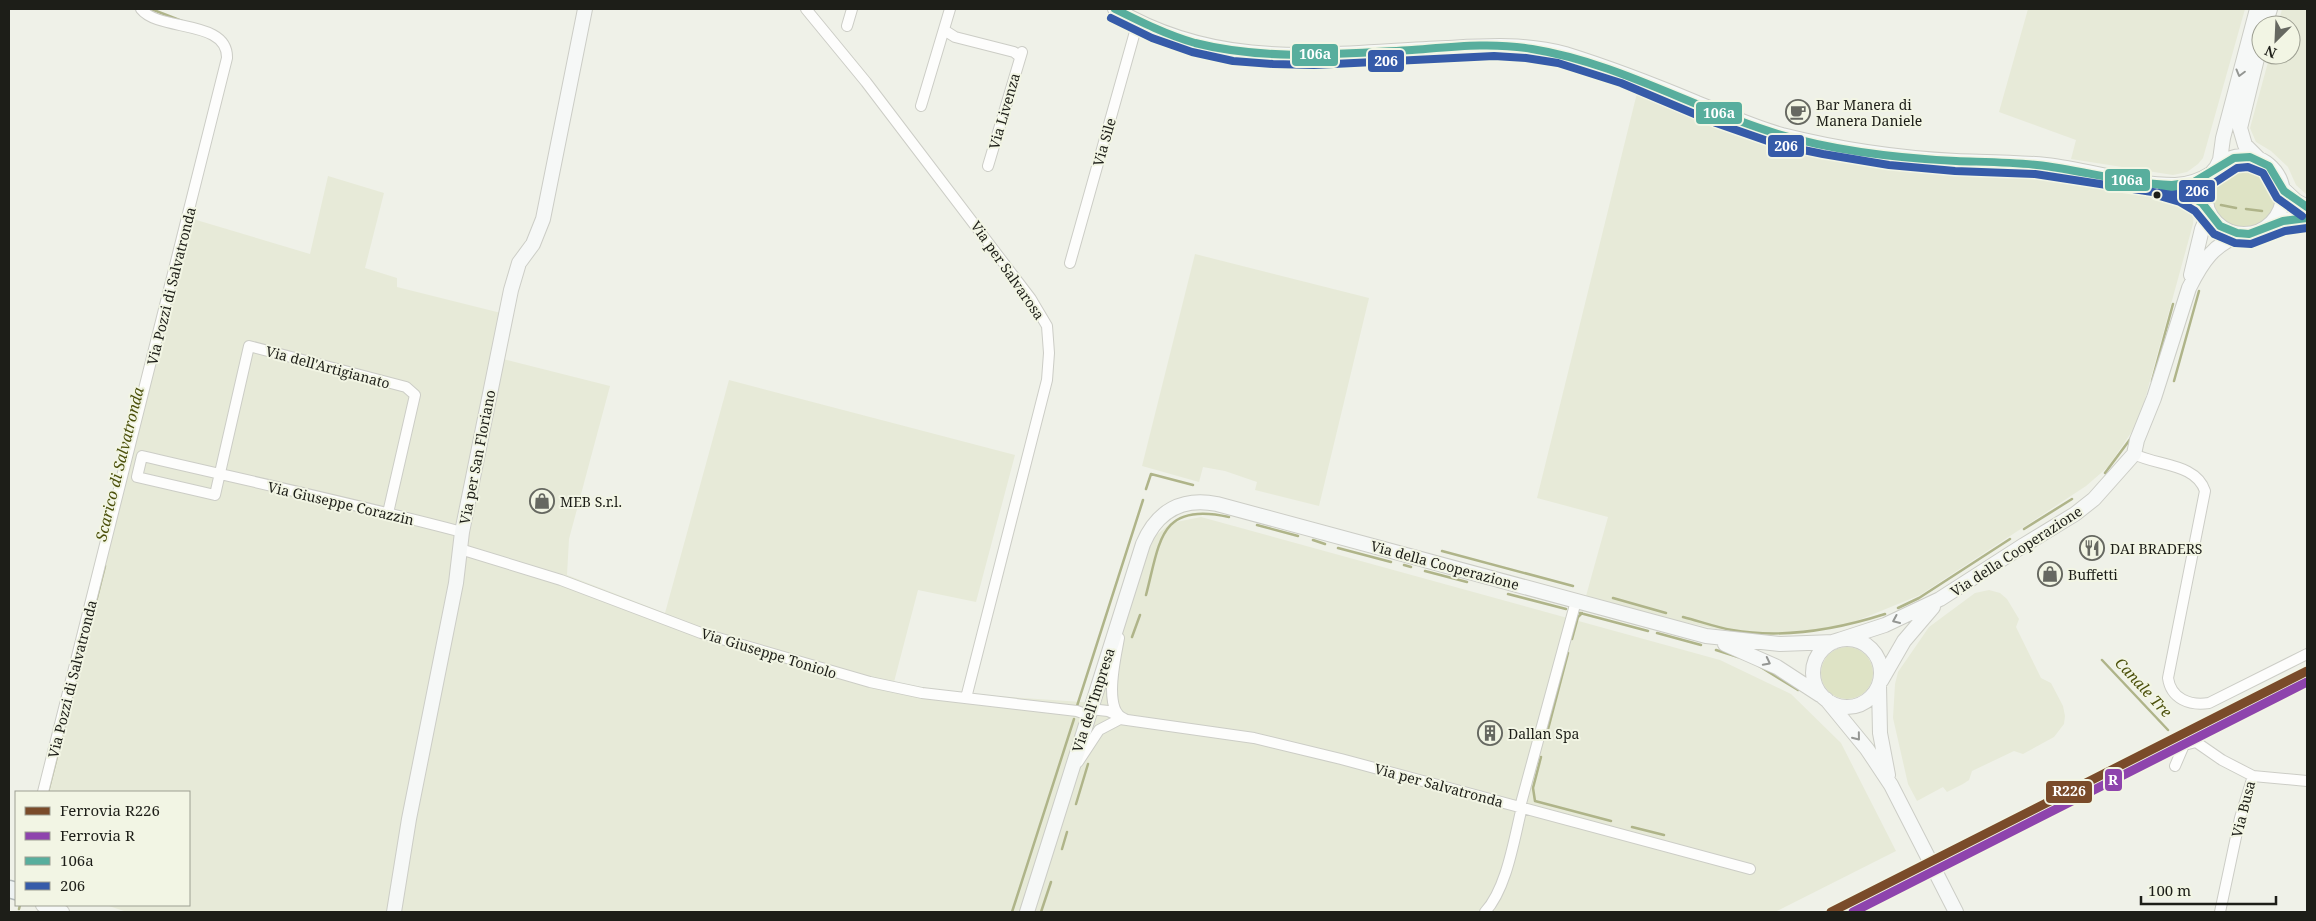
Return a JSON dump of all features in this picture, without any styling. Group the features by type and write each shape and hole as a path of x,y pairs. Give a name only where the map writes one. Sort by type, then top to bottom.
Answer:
{"street":[{"name":"Via Pozzi di Salvatronda","path":"43,791 227,58 225,45 215,36 152,16 141,9"},
{"name":"Via per San Floriano","path":"394,912 409,820 456,583 462,532 514,277 543,219 585,9"},
{"name":"Via per Salvarosa","path":"806,9 866,82 908,140 973,220 1031,300 1047,326 1049,353 1047,380 966,698"},
{"path":"847,26 852,9"},
{"path":"921,106 950,9"},
{"path":"1115,9 1138,21 1208,46 1281,56 1474,47 1537,49 1558,53 1597,65 1750,124 1800,139 1937,160 2048,165 2155,184 2184,193 2208,209 2220,226 2231,232 2243,234 2256,232 2290,219 2307,218"},
{"path":"2208,209 2206,186 2220,160 2223,138 2257,9"},
{"name":"Via Sile","path":"1070,262 1138,21"},
{"name":"Via Livenza","path":"944,30 955,37 1021,54 988,166"},
{"path":"2255,65 2240,128 2245,145 2275,172 2282,188 2296,201 2307,207"},
{"path":"2155,184 2187,184 2214,170 2226,161 2237,157 2249,157 2260,160"},
{"path":"2267,227 2279,212 2282,188"},
{"name":"Via della Cooperazione","path":"1706,636 1774,644 1836,641 1885,625 1940,599 2024,544 2075,514 2094,499 2134,454 2136,440 2154,398 2189,288 2200,234 2208,209"},
{"name":"Via della Cooperazione","path":"2189,288 2212,250 2226,240 2243,234"},
{"name":"Via dell'Artigianato","path":"219,474 249,346 406,387 415,395 388,513"},
{"path":"2134,454 2144,459 2191,472 2198,477 2205,492 2168,678 2170,689 2176,695 2197,704 2209,703 2307,654"},
{"name":"Via Giuseppe Corazzin","path":"219,474 215,494 137,476 142,456 388,513 462,532"},
{"name":"Via della Cooperazione","path":"1183,504 1198,502 1217,504 1706,636 1768,662 1825,698"},
{"name":"Via dell'Impresa","path":"1026,912 1148,534 1164,515 1183,504"},
{"name":"Via Giuseppe Toniolo","path":"460,549 561,580 632,608 766,653 870,682 922,693 1089,712"},
{"name":"Via della Cooperazione","path":"1879,684 1906,636 1940,599"},
{"path":"1485,912 1494,902 1500,888 1576,601"},
{"path":"1070,772 1099,730 1119,718 1111,692 1119,621"},
{"path":"1891,785 1880,733 1880,665 1870,648 1858,641 1836,641 1823,648 1814,664 1814,682 1868,750 1891,785 1956,912"},
{"path":"1825,698 1840,706 1854,706 1866,701 1879,684"},
{"name":"Via per Salvatronda","path":"1089,712 1103,719 1119,718 1271,741 1750,869"},
{"name":"Via Busa","path":"2175,766 2184,745 2196,742 2222,760 2253,776 2240,818 2220,912"},
{"path":"2253,776 2307,781"},
{"path":"47,906 62,912"}],"shaded area":[{"path":"2028,9 2245,9 2203,158 2198,164 2187,172 2173,175 2071,159 2076,140 1999,112"},
{"path":"2282,9 2307,9 2307,195 2296,185 2288,167 2271,151 2256,142 2250,128 2267,65 2301,65 2301,15 2280,15"},
{"path":"1638,89 1747,131 1793,145 1923,165 2028,172 2187,202 2194,212 2193,224 2139,421 2108,467 2086,486 1920,595 1849,624 1788,634 1726,631 1647,614 1586,596 1608,517 1537,498"},
{"path":"328,176 384,193 365,268 397,278 397,287 501,313 503,359 610,386 569,539 567,575 665,613 729,380 1015,455 976,602 918,590 894,682 953,693 1096,703 1148,542 1171,523 1201,517 1720,660 1791,694 1841,743 1896,851 1775,912 127,912 109,906 190,906 190,791 41,791 193,219 310,254"},
{"path":"1195,254 1369,298 1319,506 1255,490 1257,482 1225,471 1203,467 1199,482 1142,466"},
{"path":"1989,590 2000,593 2007,599 2019,619 2016,627 2041,678 2051,683 2063,706 2064,724 2054,737 2023,754 2014,751 1972,771 1969,780 1963,784 1947,792 1943,787 1917,801 1908,784 1893,718 1895,684 1898,672 1929,627 1975,593"}],"green space":[{"path":"2238,164 2250,164 2267,173 2274,184 2276,196 2274,208 2267,219 2250,228 2238,228 2226,223 2217,214 2212,202 2212,190 2217,178 2226,169"},
{"path":"1847,647 1857,649 1865,655 1871,663 1873,673 1871,683 1865,691 1857,697 1847,699 1837,697 1829,691 1823,683 1821,673 1823,663 1829,655 1837,649"}],"waterway":[{"name":"Scarico di Salvatronda","path":"151,9 182,21"},
{"path":"1198,50 1245,61 1325,61"},
{"path":"1376,59 1471,54 1538,56 1633,85 1741,130"},
{"path":"1757,137 1800,147"},
{"path":"1876,160 1936,172 2059,177 2109,184"},
{"path":"2221,205 2236,208"},
{"path":"2246,209 2262,211"},
{"path":"2174,381 2199,291"},
{"path":"2152,381 2173,304"},
{"path":"2105,473 2131,438"},
{"path":"1146,489 1151,474 1193,485"},
{"path":"2024,529 2072,499"},
{"path":"1077,706 1143,500"},
{"path":"1146,595 1155,558 1166,530 1176,521 1188,515 1206,514 1229,517"},
{"path":"1257,525 1298,536"},
{"path":"1898,608 1919,598 2010,539"},
{"path":"1313,540 1325,544"},
{"path":"1338,548 1391,562"},
{"path":"1442,551 1573,586"},
{"path":"1404,565 1411,567"},
{"name":"Scarico di Salvatronda","path":"48,791 105,566"},
{"path":"1425,571 1467,582"},
{"path":"1508,594 1566,609"},
{"path":"1613,598 1666,613"},
{"path":"1580,613 1648,631"},
{"path":"1572,639 1578,617 1582,613"},
{"path":"1683,617 1732,630 1771,634 1847,625 1885,614"},
{"path":"1132,637 1140,615"},
{"path":"1657,633 1701,645"},
{"path":"1716,650 1738,657"},
{"path":"1546,737 1568,653"},
{"name":"Canale Tre","path":"2102,660 2168,730"},
{"path":"1759,666 1798,690"},
{"path":"1012,912 1074,719"},
{"path":"1541,757 1533,788 1535,801 1611,821"},
{"path":"1076,804 1088,764"},
{"path":"1632,827 1664,835"},
{"path":"1062,849 1067,832"},
{"path":"1041,912 1051,882"}],"rail line":[{"name":"R226","path":"1831,912 2307,671"},
{"name":"R","path":"1853,912 2307,682"}],"transit line":[{"name":"106a","path":"1115,9 1154,28 1185,40 1222,49 1249,52 1303,55 1487,45 1532,49 1564,56 1626,75 1716,112 1778,134 1822,145 1889,156 2037,165 2121,180 2172,185 2194,182 2234,158 2250,157 2269,166 2284,191 2307,207"},
{"name":"206","path":"1111,18 1152,38 1192,52 1233,61 1314,65 1494,56 1558,63 1621,83 1716,123 1779,145 1889,165 1955,171 2035,174 2172,195 2197,191 2211,185 2237,168 2248,167 2263,173 2277,198 2302,216"},
{"name":"106a","path":"2159,185 2184,193 2202,203 2220,226 2237,233 2249,234 2283,221 2307,218"},
{"name":"206","path":"2156,195 2180,202 2195,211 2214,234 2235,243 2251,244 2285,231 2307,228"}],"place":[{"name":"Bar Manera di Manera Daniele","path":"1798,112"},
{"name":"MEB S.r.l.","path":"542,501"},
{"name":"DAI BRADERS","path":"2092,548"},
{"name":"Buffetti","path":"2050,574"},
{"name":"Dallan Spa","path":"1490,733"}]}
